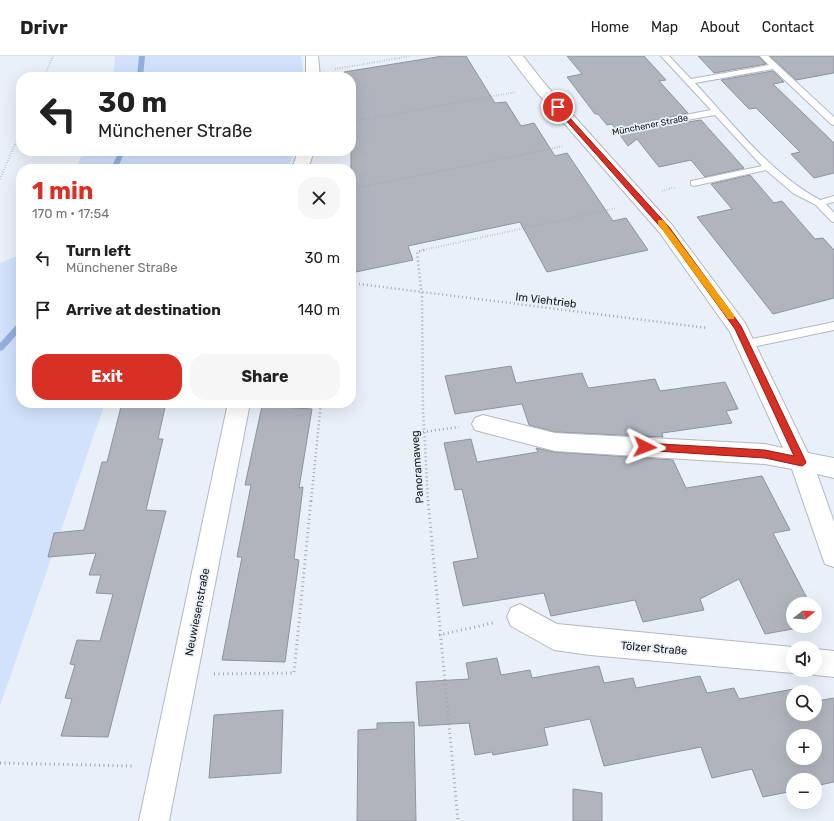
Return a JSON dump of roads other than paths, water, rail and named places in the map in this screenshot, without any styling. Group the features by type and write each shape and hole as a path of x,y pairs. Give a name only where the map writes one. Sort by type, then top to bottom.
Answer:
{"street":[{"path":"516,56 540,87 586,140 642,199 706,282 743,336 802,462 834,556"},
{"path":"312,58 313,72"},
{"name":"Neuwiesenstraße","path":"154,821 237,408"},
{"path":"483,424 554,442 765,454 834,468"},
{"name":"Tölzer Straße","path":"520,617 554,637 590,642 786,659"},
{"path":"822,663 834,664"}],"lane":[{"path":"666,56 768,167 796,191 819,203 834,219"},
{"path":"764,56 834,122"},
{"path":"689,82 774,66"},
{"name":"Münchener Straße","path":"644,126 716,112"},
{"path":"694,183 768,167"},
{"path":"819,203 834,199"},
{"path":"743,336 834,326"}],"waterway":[{"path":"140,72 142,56"},
{"path":"116,164 120,156"},
{"path":"0,348 16,330"}]}
